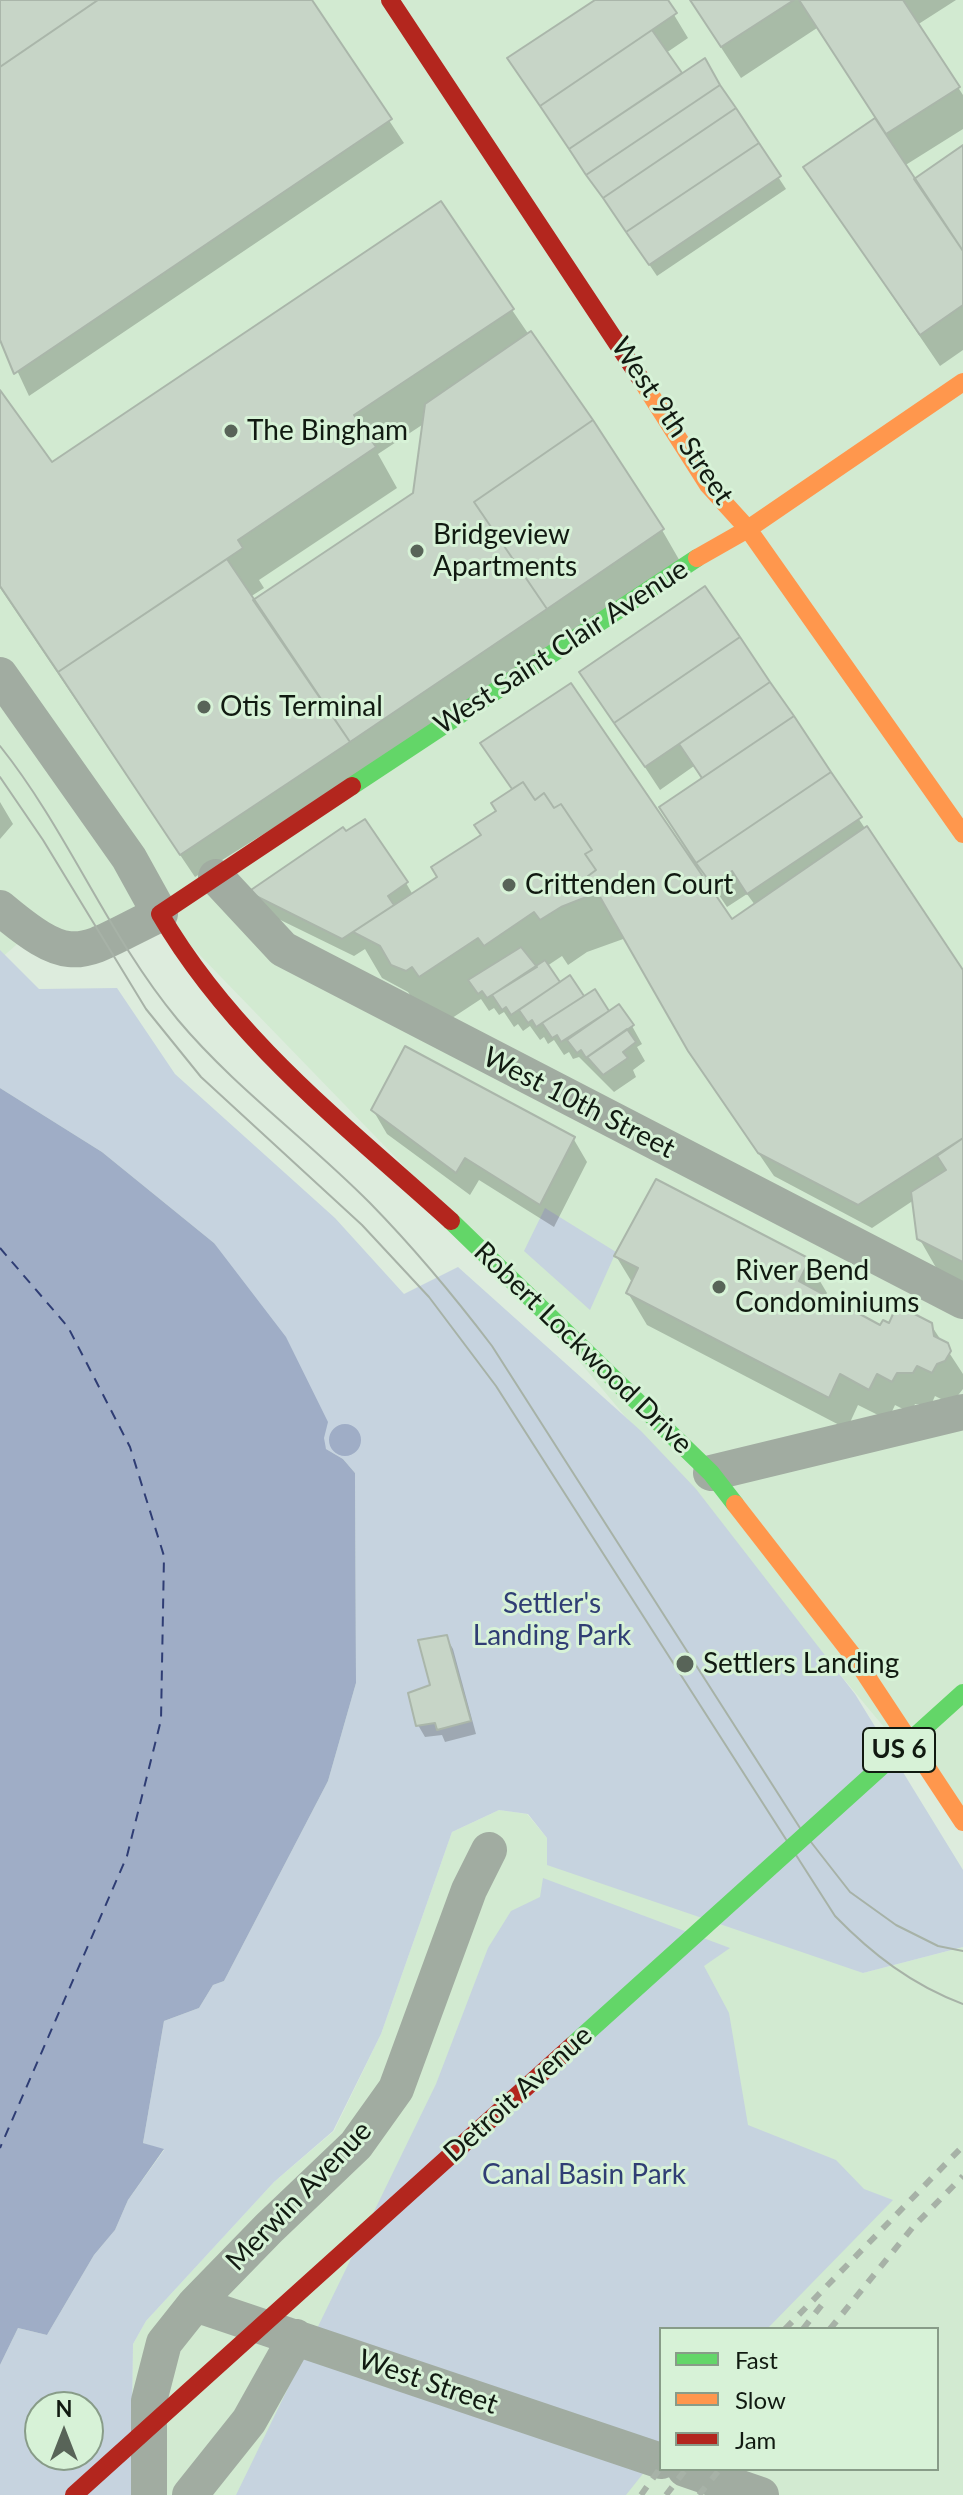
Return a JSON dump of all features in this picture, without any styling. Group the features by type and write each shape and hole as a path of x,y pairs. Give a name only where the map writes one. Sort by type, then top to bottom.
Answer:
{"street":[{"name":"West 9th Street","path":"390,0 583,286 708,485 748,529 963,834"},
{"name":"West Saint Clair Avenue","path":"160,914 676,570 748,529 963,382"},
{"path":"0,675 129,858 160,914 82,951 62,950 39,939 0,908"},
{"name":"West 10th Street","path":"216,877 283,949 963,1301"},
{"name":"Robert Lockwood Drive","path":"160,914 181,953 269,1058 494,1259 711,1473 854,1657 963,1822"},
{"path":"711,1473 963,1412"},
{"name":"Detroit Avenue","path":"74,2495 963,1693"},
{"name":"Merwin Avenue","path":"149,2495 149,2401 164,2343 195,2304 356,2145 396,2089 469,1890 489,1850"},
{"name":"West Street","path":"195,2304 659,2460"},
{"path":"190,2495 249,2421 296,2337"},
{"path":"691,2471 761,2495"}],"shaded area":[{"path":"0,0 963,0 963,1822 494,1259 160,914 103,942 30,933 0,959"},
{"path":"499,1810 527,1814 547,1838 863,1973 963,1947 963,2495 131,2495 133,2344 146,2321 274,2182 334,2131 381,2034 452,1832"}],"green space":[{"name":"Settler's Landing Park","path":"0,950 39,989 117,988 175,1074 335,1218 404,1294 458,1267 641,1431 696,1489 855,1694 963,1870 963,1947 863,1973 547,1865 547,1838 528,1814 499,1810 452,1832 381,2034 333,2131 274,2182 146,2321 133,2344 131,2495 0,2495 0,2365 18,2328 47,2335 94,2255 115,2230 128,2200 164,2150 143,2143 164,2021 199,2008 213,1985 224,1981 328,1781 356,1683 355,1473 343,1459 326,1449 214,1243 102,1152 0,1088"},
{"path":"545,1208 616,1252 590,1310 524,1251"},
{"name":"Canal Basin Park","path":"543,1878 730,1948 704,1966 729,2013 748,2125 836,2160 864,2189 893,2200 769,2327 659,2327 659,2454 626,2495 236,2495 436,2084 488,1948 511,1911 540,1897"}],"water":[{"path":"0,1088 102,1152 214,1243 286,1337 328,1422 324,1438 326,1449 343,1459 355,1473 356,1683 328,1781 224,1981 213,1985 199,2008 164,2021 143,2143 164,2149 128,2200 115,2230 94,2255 47,2335 18,2328 0,2365"},
{"path":"345,1424 356,1429 361,1440 356,1451 345,1456 334,1451 329,1440 334,1429"}],"building":[{"path":"0,0 98,0 0,67"},
{"path":"98,0 312,0 392,119 14,374 0,340 0,67"},
{"path":"595,0 668,0 677,13 540,106 507,58"},
{"path":"690,0 794,0 721,47"},
{"path":"799,0 903,0 960,87 886,134"},
{"path":"652,30 682,73 569,149 540,106"},
{"path":"705,58 720,85 586,175 569,149"},
{"path":"720,85 736,108 603,198 586,175"},
{"path":"736,108 759,143 626,232 603,198"},
{"path":"875,118 963,251 963,305 920,335 803,167"},
{"path":"759,143 781,176 649,265 626,232"},
{"path":"963,145 963,251 914,179"},
{"name":"The Bingham","path":"441,201 514,309 354,415 376,447 238,540 243,548 58,672 0,586 0,390 52,462"},
{"name":"Bridgeview Apartments","path":"531,331 593,420 474,502 547,609 350,742 253,600 413,493 425,404"},
{"path":"593,420 664,529 547,609 474,502"},
{"name":"Otis Terminal","path":"227,559 350,742 180,855 58,672"},
{"path":"705,586 740,637 614,723 579,672"},
{"path":"740,637 770,682 645,767 614,723"},
{"path":"770,682 794,716 702,778 679,744"},
{"path":"571,683 732,919 867,826 963,970 963,1138 858,1205 758,1153 688,1051 588,876 596,870 585,854 592,850 561,804 554,808 544,793 535,800 523,782 512,789 480,743"},
{"path":"794,716 831,772 696,863 659,807"},
{"path":"831,772 862,817 747,894 732,871 712,885 696,863"},
{"name":"Crittenden Court","path":"523,782 535,800 544,793 554,808 561,804 592,850 585,854 596,870 588,876 599,892 561,907 540,920 534,912 484,946 478,938 419,977 412,967 406,971 391,965 380,946 353,932 437,877 431,867 481,835 474,825 496,811 491,803"},
{"path":"365,819 408,882 388,896 394,905 342,939 248,892 343,827 346,831"},
{"path":"521,947 537,967 487,998 482,991 478,994 468,980"},
{"path":"545,960 560,982 511,1015 506,1007 502,1010 492,995"},
{"path":"570,975 584,996 536,1027 532,1020 528,1023 519,1010"},
{"path":"595,989 609,1011 561,1042 557,1035 552,1038 542,1023"},
{"path":"619,1004 634,1025 586,1058 581,1050 577,1053 567,1040"},
{"path":"627,1029 636,1042 623,1052 628,1058 603,1075 587,1057"},
{"path":"405,1046 575,1137 540,1205 465,1158 456,1173 371,1110"},
{"path":"963,1138 963,1262 917,1239 911,1192 946,1170 937,1156"},
{"name":"River Bend Condominiums","path":"656,1179 810,1259 799,1281 880,1325 883,1320 889,1323 897,1305 932,1323 934,1336 948,1343 951,1351 945,1361 937,1364 932,1373 917,1366 913,1373 897,1373 892,1382 877,1374 869,1390 840,1374 829,1398 626,1293 638,1268 614,1256"},
{"path":"447,1635 471,1721 437,1730 435,1723 416,1726 408,1693 430,1685 418,1640"}],"ferry route":[{"path":"0,1248 68,1327 130,1447 164,1556 161,1720 127,1856 0,2148"}],"tram line":[{"path":"0,746 47,813 130,954 178,1020 247,1091 370,1203 433,1273 492,1346 800,1828 850,1892 896,1925 938,1946 963,1951"},
{"path":"0,777 43,840 146,1009 201,1077 362,1225 429,1297 496,1386 835,1916 894,1967 927,1988 963,2004"}],"railway":[{"path":"787,2327 963,2146"},
{"path":"832,2327 913,2227 963,2176"},
{"path":"805,2327 824,2302"},
{"path":"641,2495 659,2470"},
{"path":"666,2495 684,2471"},
{"path":"699,2495 718,2471"}],"traffic: fast":[{"path":"352,786 697,558"},
{"path":"451,1221 711,1473 735,1504"},
{"path":"573,2045 963,1693"}],"traffic: slow":[{"path":"640,378 708,485 748,529 963,834"},
{"path":"697,558 748,529 963,382"},
{"path":"735,1504 854,1657 963,1822"}],"traffic: jam":[{"path":"390,0 640,378"},
{"path":"352,786 160,914 189,959 256,1041 332,1115 451,1221"},
{"path":"74,2495 573,2045"}],"place":[{"name":"The Bingham","path":"231,431"},
{"name":"Bridgeview Apartments","path":"417,551"},
{"name":"Otis Terminal","path":"204,707"},
{"name":"Crittenden Court","path":"509,885"},
{"name":"River Bend Condominiums","path":"719,1287"},
{"name":"Settlers Landing","path":"685,1664"}]}
